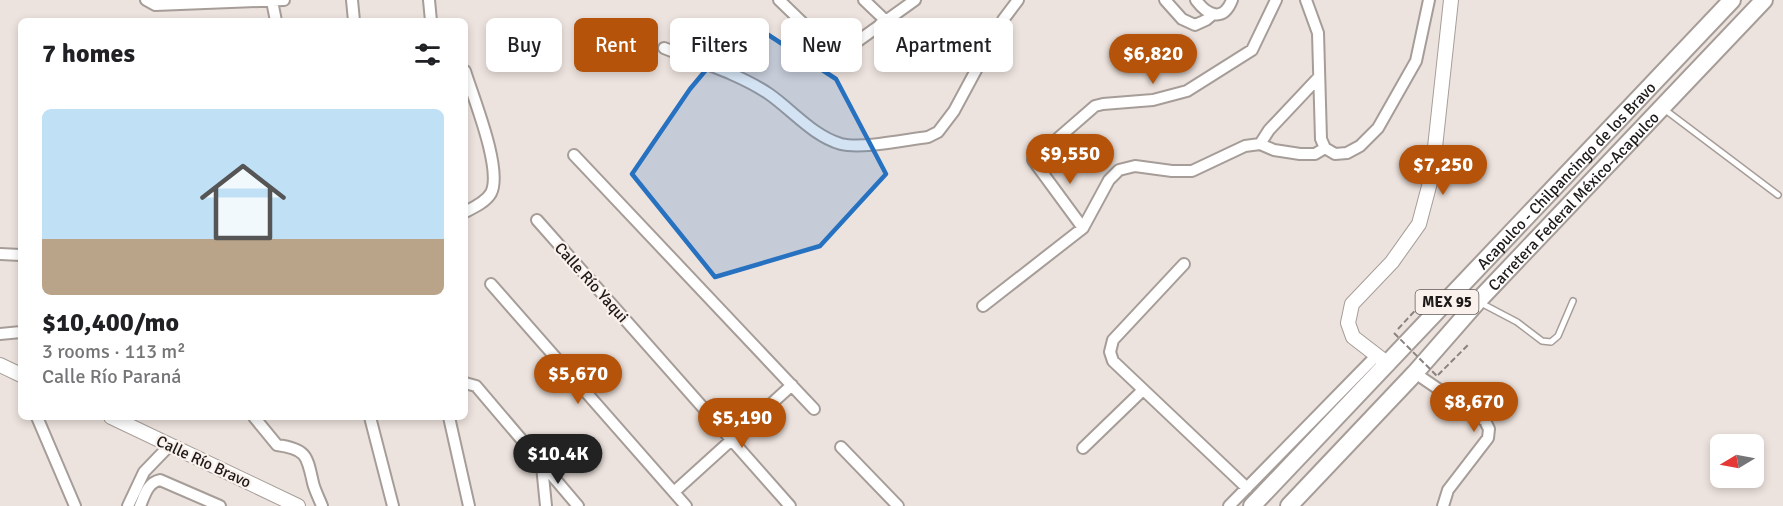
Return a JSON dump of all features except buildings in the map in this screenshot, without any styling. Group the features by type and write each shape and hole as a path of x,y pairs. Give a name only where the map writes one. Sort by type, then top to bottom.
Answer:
{"main road":[{"name":"Acapulco - Chilpancingo de los Bravo","path":"1252,506 1382,360 1732,0"},
{"name":"MEX 95","path":"1662,108 1764,0"},
{"name":"Carretera Federal México-Acapulco","path":"1289,506 1415,373 1478,301 1662,108"}],"street":[{"path":"146,0 155,5 284,0"},
{"path":"352,0 354,18"},
{"path":"429,0 431,18"},
{"path":"779,0 837,56 874,30"},
{"path":"864,0 883,18"},
{"path":"890,18 915,0"},
{"path":"664,48 746,81 770,94 818,133 839,143 856,146 928,137 938,132 954,111 1003,20 1018,0"},
{"path":"1165,0 1182,19 1195,25 1212,15 1221,14 1229,7 1232,0"},
{"path":"1196,0 1204,10 1212,15"},
{"path":"1083,228 1034,160 1095,106 1153,100 1187,91 1227,67 1252,50 1276,0"},
{"path":"1306,0 1318,33 1321,139 1325,148 1335,154 1347,153 1360,146 1377,128 1416,61 1429,0"},
{"path":"1230,506 1382,360 1353,337 1348,323 1352,304 1392,262 1419,224 1432,175 1450,0"},
{"path":"272,1 275,18"},
{"path":"1260,144 1269,130 1319,77"},
{"path":"468,80 491,153 495,181 490,195 468,210"},
{"path":"983,306 1083,228 1109,180 1119,170 1135,166 1192,171 1245,146 1260,144 1274,150 1300,154 1315,154 1325,148"},
{"path":"574,155 814,409"},
{"name":"Calle Río Yaqui","path":"537,220 790,506"},
{"path":"0,254 18,255"},
{"path":"1184,264 1113,340 1110,352 1113,361 1247,488"},
{"path":"491,284 686,506"},
{"path":"0,334 18,332"},
{"path":"0,365 18,374"},
{"path":"1415,373 1485,422 1489,429 1488,438 1448,490 1443,506"},
{"path":"468,384 476,386 578,506"},
{"path":"674,492 792,386"},
{"path":"1083,448 1143,390"},
{"path":"38,420 75,506"},
{"name":"Calle Río Bravo","path":"117,420 298,506"},
{"path":"256,420 277,445 293,447 304,456 311,467 313,484 322,506"},
{"path":"371,420 393,506"},
{"path":"450,420 469,506"},
{"path":"128,506 144,472 171,445"},
{"path":"841,447 897,506"},
{"path":"542,466 546,506"},
{"name":"Calle Río Bravo","path":"141,506 149,486 160,480 220,506"}],"lane":[{"path":"1662,108 1778,195"},
{"path":"1478,301 1517,322 1542,341 1551,342 1558,336 1573,302"}],"path":[{"path":"1423,302 1394,333 1437,375 1468,345"}],"highlighted area":[{"path":"747,21 836,79 886,174 820,246 715,277 632,174 690,89"}]}
